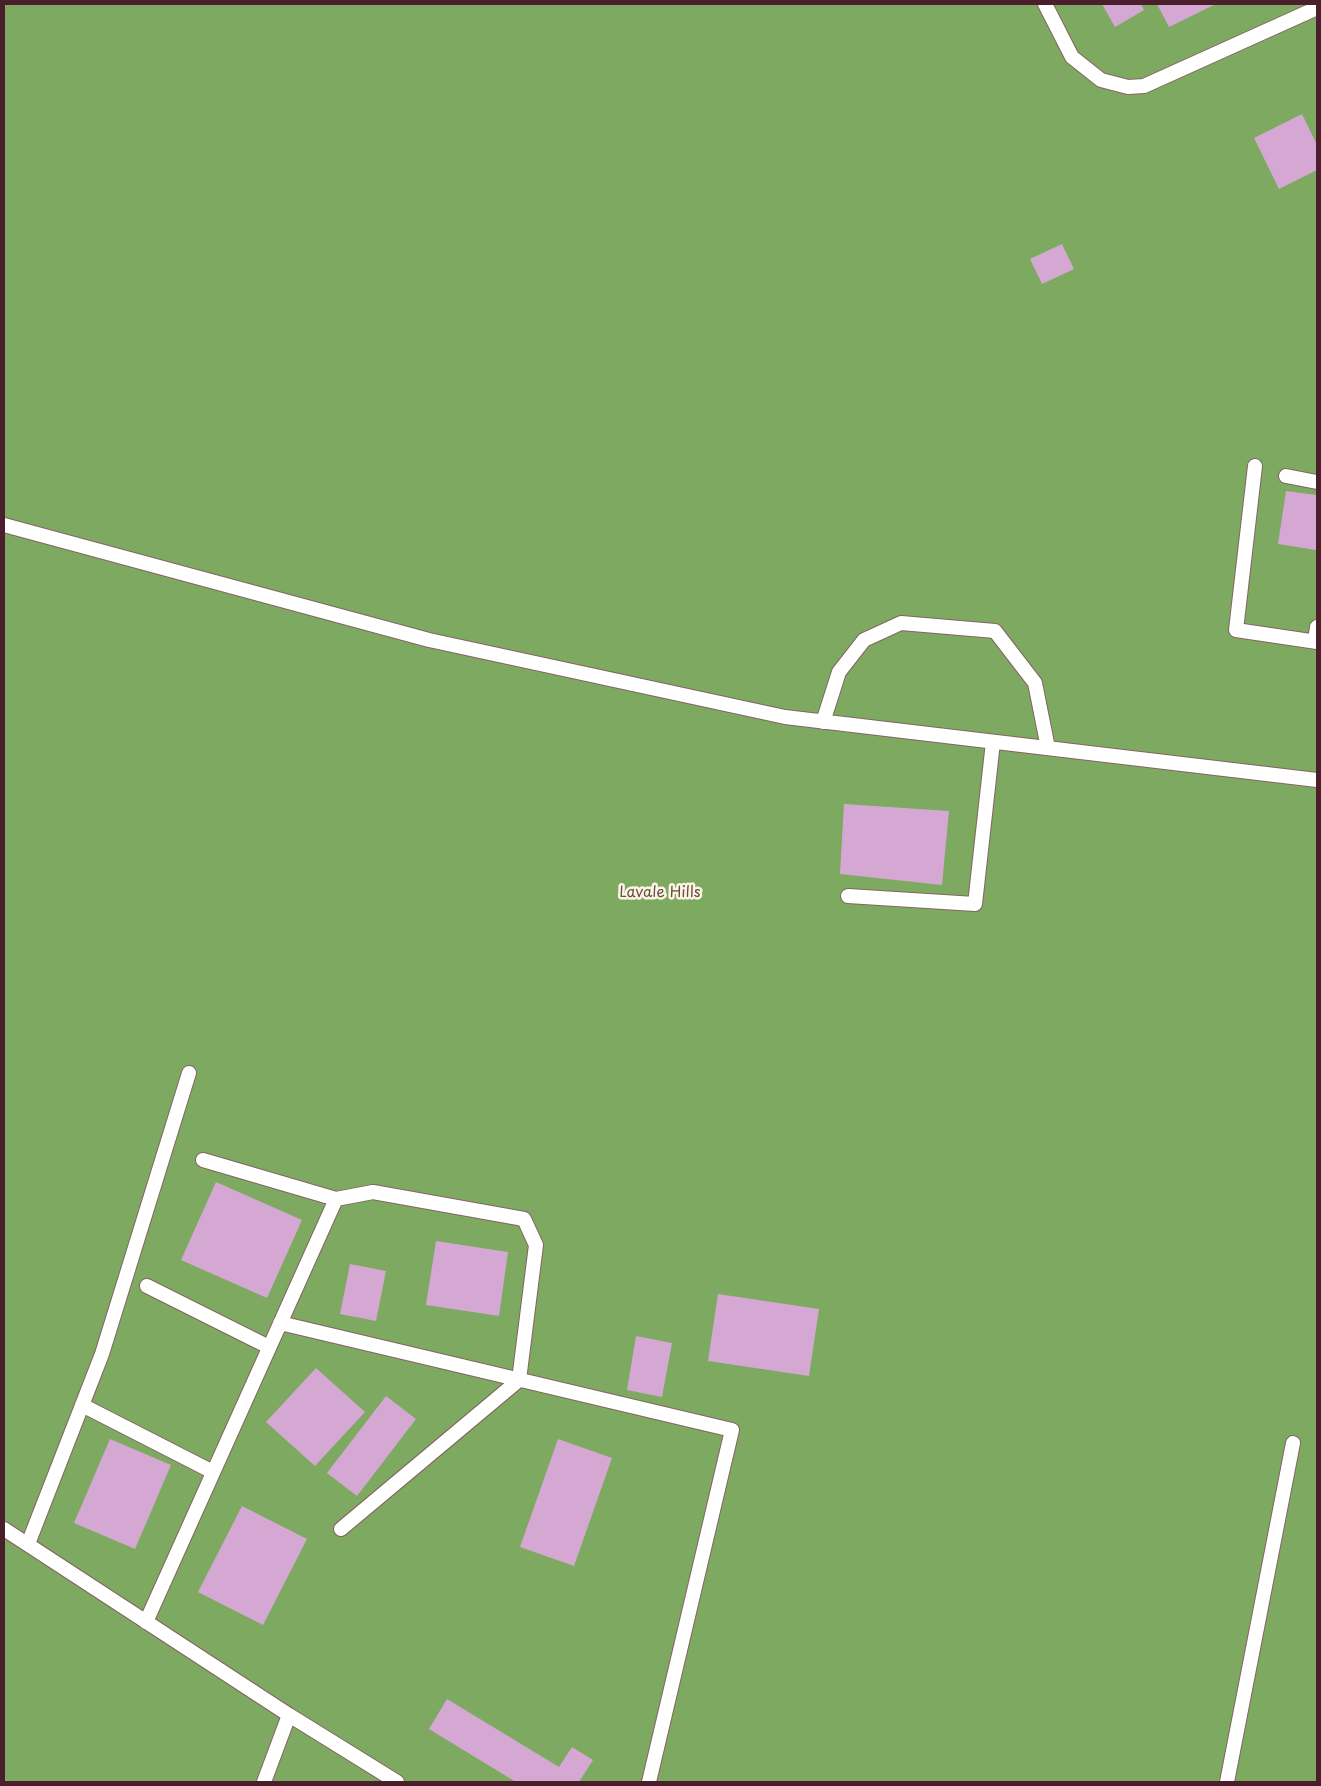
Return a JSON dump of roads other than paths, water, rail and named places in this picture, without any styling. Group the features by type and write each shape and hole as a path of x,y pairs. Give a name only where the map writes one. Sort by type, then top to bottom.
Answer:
{"lane":[{"path":"1045,4 1072,57 1101,80 1128,88 1144,86 1317,8"},
{"path":"1255,466 1236,630 1316,642 1317,627"},
{"path":"1286,476 1317,482"},
{"path":"4,525 429,640 785,717 1317,780"},
{"path":"823,722 838,672 864,640 901,623 995,632 1035,683 1048,748"},
{"path":"848,896 975,904 992,742"},
{"path":"28,1544 102,1354 189,1073"},
{"path":"203,1160 336,1199 374,1192 524,1219 536,1245 519,1380 341,1529"},
{"path":"146,1622 336,1199"},
{"path":"147,1286 269,1347"},
{"path":"280,1323 732,1430 649,1782"},
{"path":"82,1406 213,1472"},
{"path":"1226,1782 1293,1442"},
{"path":"4,1529 289,1715 397,1782"},
{"path":"264,1782 289,1715"}],"park label":[{"name":"Lavale Hills","path":"660,893"}]}
